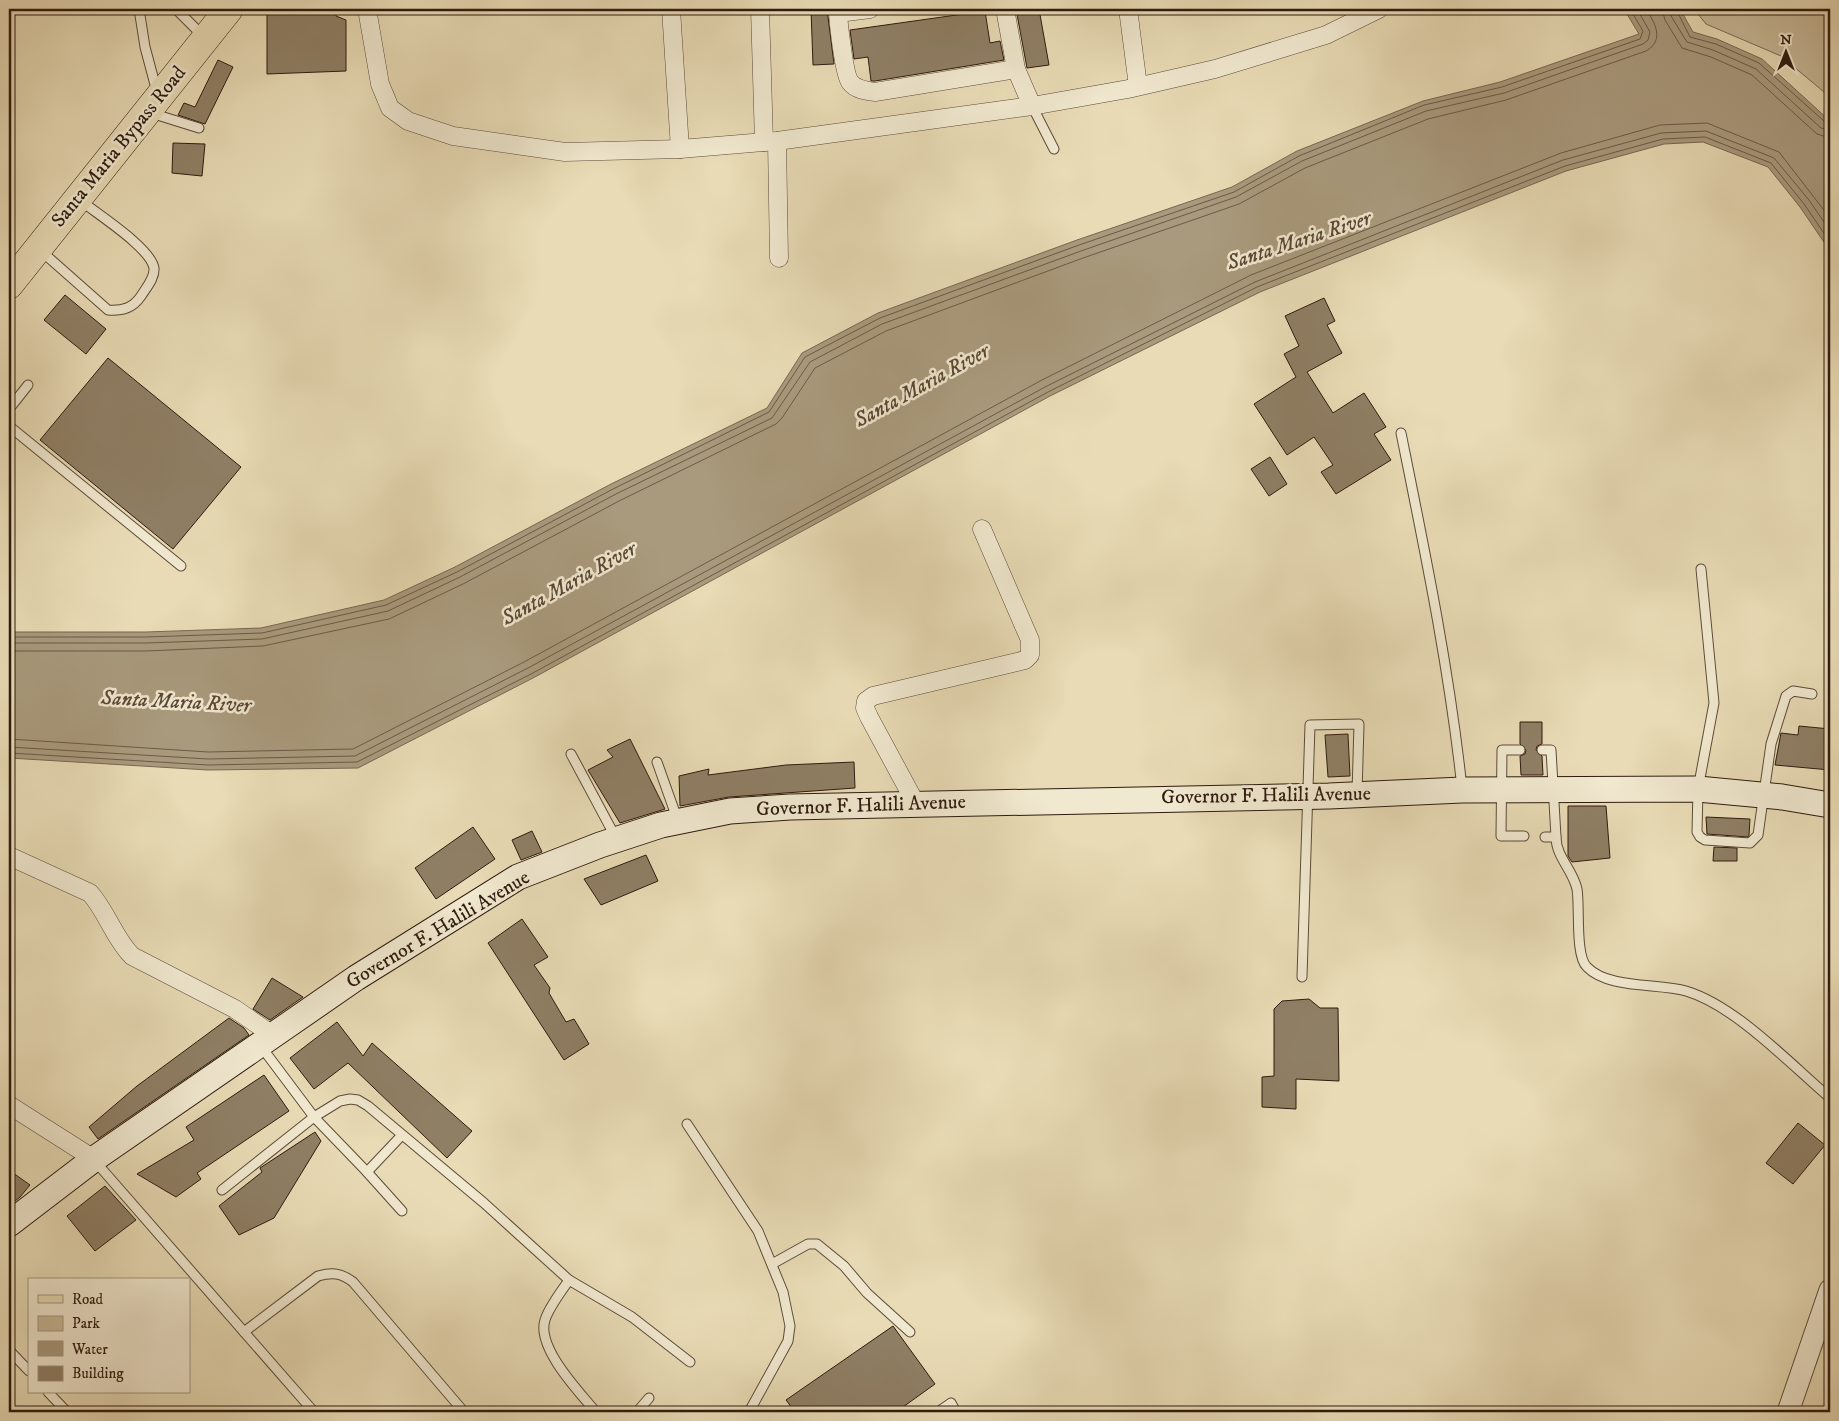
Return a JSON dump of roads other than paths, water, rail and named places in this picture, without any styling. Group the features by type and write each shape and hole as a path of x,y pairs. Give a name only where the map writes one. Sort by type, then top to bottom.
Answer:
{"main road":[{"name":"Santa Maria Bypass Road","path":"9,285 229,9"},
{"name":"Governor F. Halili Avenue","path":"9,1224 94,1160 356,978 518,878 617,839 678,821 730,811 782,807 1309,796 1462,790 1698,789 1762,795 1830,805"}],"street":[{"path":"366,9 380,84 390,108 408,121 453,136 565,152 680,149 771,142 1032,106 1215,69 1326,35 1379,9"},
{"path":"671,9 680,149"},
{"path":"760,9 779,258"},
{"path":"870,9 838,11 846,70 850,83 862,90 875,92 1016,69"},
{"path":"1005,9 1016,69 1032,106"},
{"path":"1128,9 1138,86"},
{"path":"916,804 869,717 865,708 866,702 873,696 1025,660 1030,655 1030,640 982,529"},
{"path":"9,856 90,893 99,904 122,946 132,956 235,1009 267,1040"},
{"path":"9,1105 94,1160"},
{"path":"1788,1412 1828,1301"}],"lane":[{"path":"139,9 153,104 199,128"},
{"path":"176,9 205,38"},
{"path":"1032,106 1054,149"},
{"path":"38,248 108,310 120,311 131,307 139,299 152,279 154,268 148,258 139,247 78,198"},
{"path":"9,409 28,384"},
{"path":"9,426 181,566"},
{"path":"1401,433 1443,643 1453,705 1462,790"},
{"path":"9,449 9,460"},
{"path":"1701,569 1714,703 1698,789 1697,832 1700,837 1705,840 1750,843 1755,840 1758,835 1762,795 1774,730 1786,696 1793,692 1812,694"},
{"path":"1302,977 1310,725 1359,724 1357,794"},
{"path":"1520,750 1502,750 1501,836 1524,836"},
{"path":"1542,750 1551,750 1556,837 1560,856 1571,872 1577,887 1582,954 1585,965 1589,970 1616,980 1685,991 1711,1002 1741,1021 1829,1097"},
{"path":"571,754 617,839"},
{"path":"657,762 678,821"},
{"path":"1545,837 1556,837"},
{"path":"267,1040 314,1117 402,1211"},
{"path":"222,1190 314,1117 340,1101 358,1100 484,1203 569,1280 632,1317 690,1362"},
{"path":"687,1124 754,1224 784,1292 790,1326 788,1341 749,1412"},
{"path":"367,1172 402,1135"},
{"path":"94,1160 314,1412"},
{"path":"772,1264 808,1244 817,1244 844,1266 868,1293 910,1332"},
{"path":"244,1332 318,1276 333,1272 344,1275 354,1282 464,1412"},
{"path":"569,1280 545,1319 544,1339 564,1373 596,1412"},
{"path":"9,1350 28,1371"},
{"path":"50,1394 67,1412"},
{"path":"637,1412 649,1398"},
{"path":"938,1412 952,1403 956,1412"}],"water":[{"name":"Santa Maria River","path":"1624,9 1680,9 1693,32 1717,39 1762,59 1830,121 1830,251 1800,207 1768,167 1703,142 1664,144 1566,171 1260,292 1050,396 533,678 358,768 208,770 9,758 9,632 146,632 261,628 384,600 455,567 611,484 767,408 802,353 878,313 1077,240 1232,187 1297,151 1423,101 1500,82 1639,34"}]}
